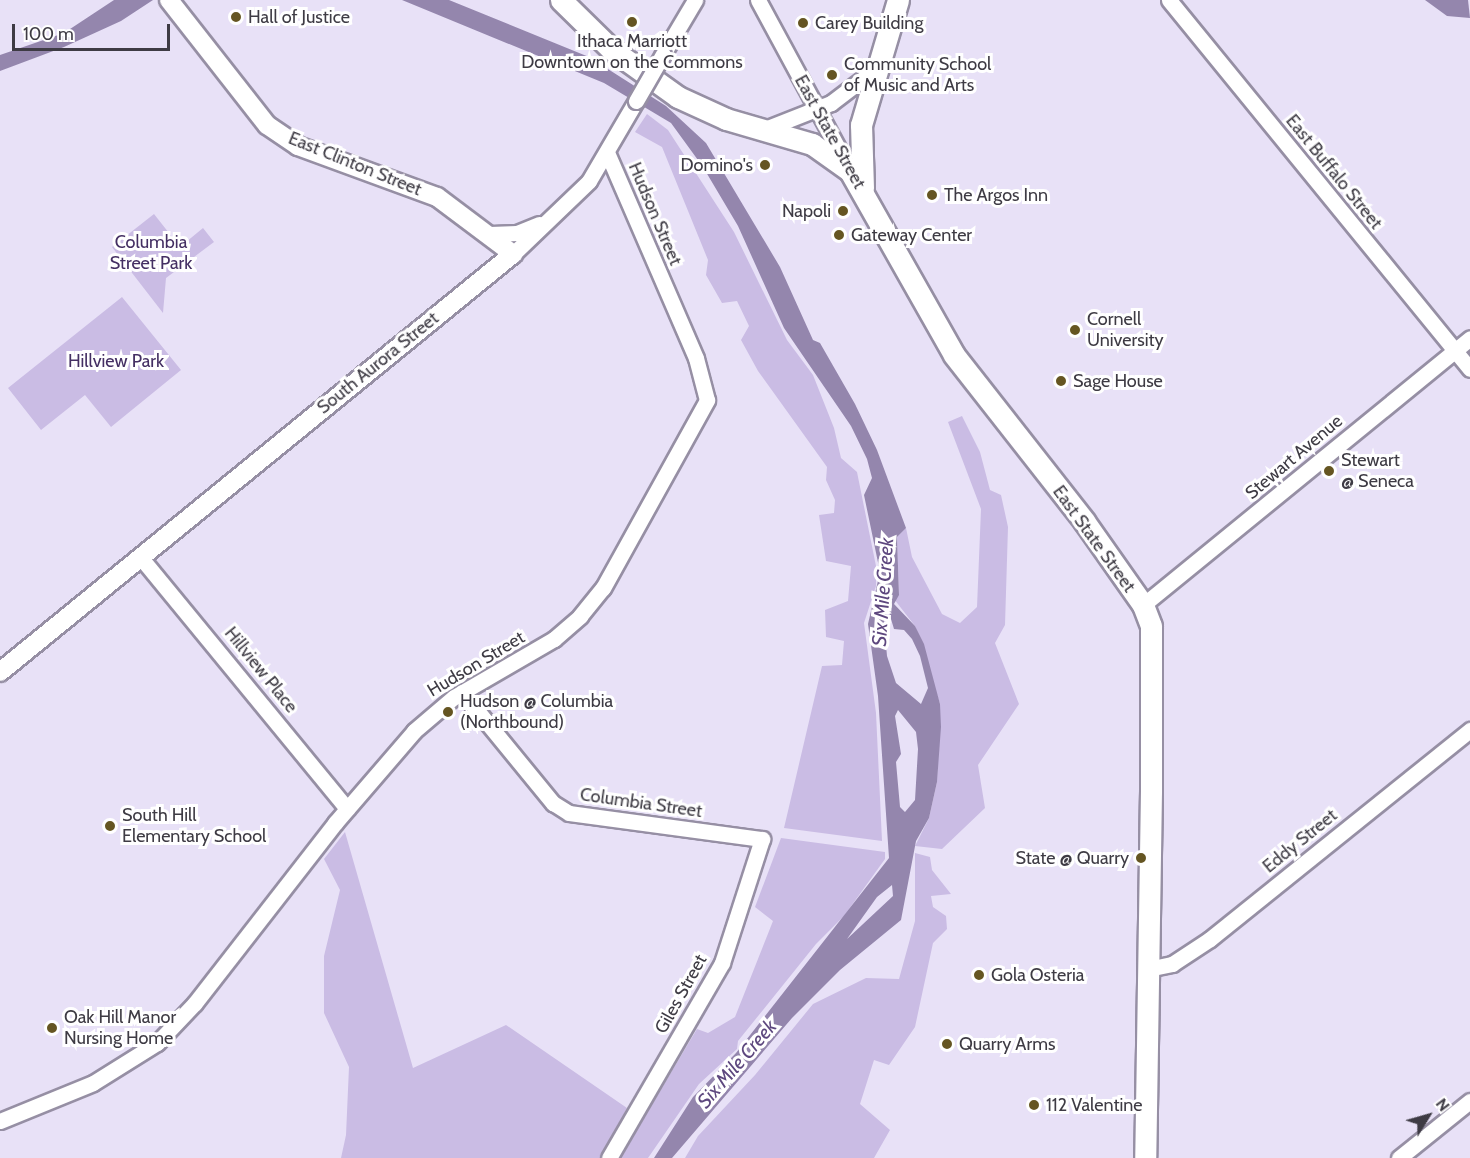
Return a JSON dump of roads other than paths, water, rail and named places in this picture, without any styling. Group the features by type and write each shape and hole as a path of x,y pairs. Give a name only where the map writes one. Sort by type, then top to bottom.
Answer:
{"highway":[{"path":"561,0 611,49 664,89 726,119 812,144 850,171"},
{"path":"863,192 861,126 898,0"},
{"name":"East State Street","path":"850,171 954,355 1084,521 1143,605 1151,636 1145,1158"}],"main road":[{"name":"East Clinton Street","path":"171,3 267,125 298,146 437,197 490,234 513,254"},
{"name":"South Aurora Street","path":"0,672 513,254"}],"street":[{"name":"South Aurora Street","path":"513,254 589,181 691,6 701,0"},
{"name":"East State Street","path":"758,0 850,171"},
{"name":"East Buffalo Street","path":"1169,0 1470,369"},
{"path":"765,129 817,110 846,94 880,66"},
{"name":"Hudson Street","path":"0,1121 93,1083 157,1043 195,1003 347,809 414,731 462,692 554,639 580,616 603,588 707,400 696,358 607,152"},
{"path":"490,234 517,233 550,219"},
{"name":"Stewart Avenue","path":"1143,605 1470,338"},
{"name":"Hillview Place","path":"142,558 347,809"},
{"name":"Columbia Street","path":"462,692 546,796 563,810 583,817 762,839"},
{"name":"Eddy Street","path":"1148,969 1172,964 1210,939 1470,730"},
{"name":"Giles Street","path":"609,1158 722,963 762,839"},
{"path":"1399,1158 1470,1101"}],"water":[{"path":"114,0 153,0 121,21 64,47 0,71 0,55 64,33"},
{"name":"Six Mile Creek","path":"402,0 449,0 589,57 666,106 706,143 780,267 813,340 820,343 855,404 877,450 906,528 897,537 899,595 894,604 915,626 924,644 940,704 941,727 937,782 929,818 916,841 901,920 840,970 792,1018 672,1158 654,1158 693,1097 736,1053 889,858 878,696 868,624 880,572 864,495 872,478 867,459 851,426 784,328 738,226 703,167 671,123 604,83","holes":["888,609 894,629 904,630 912,639 920,656 928,688 921,704 896,683 887,656 884,622","898,710 916,732 918,749 915,800 905,812 900,807 896,762 901,754 895,716","892,885 893,896 847,939 877,897"]},
{"path":"1425,0 1468,0 1470,18 1447,16"}],"place":[{"name":"Hall of Justice","path":"236,17"},
{"name":"Ithaca Marriott Downtown on the Commons","path":"632,22"},
{"name":"Carey Building","path":"803,23"},
{"name":"Community School of Music and Arts","path":"832,75"},
{"name":"Domino's","path":"765,165"},
{"name":"The Argos Inn","path":"932,195"},
{"name":"Napoli","path":"843,211"},
{"name":"Gateway Center","path":"839,235"},
{"name":"Cornell University","path":"1075,330"},
{"name":"Sage House","path":"1061,381"},
{"name":"Stewart @ Seneca","path":"1329,471"},
{"name":"Hudson @ Columbia (Northbound)","path":"448,712"},
{"name":"South Hill Elementary School","path":"110,826"},
{"name":"State @ Quarry","path":"1141,858"},
{"name":"Gola Osteria","path":"979,975"},
{"name":"Oak Hill Manor Nursing Home","path":"52,1028"},
{"name":"Quarry Arms","path":"947,1044"},
{"name":"112 Valentine","path":"1034,1105"}],"park label":[{"name":"Columbia Street Park","path":"151,253"},
{"name":"Hillview Park","path":"116,361"}]}
